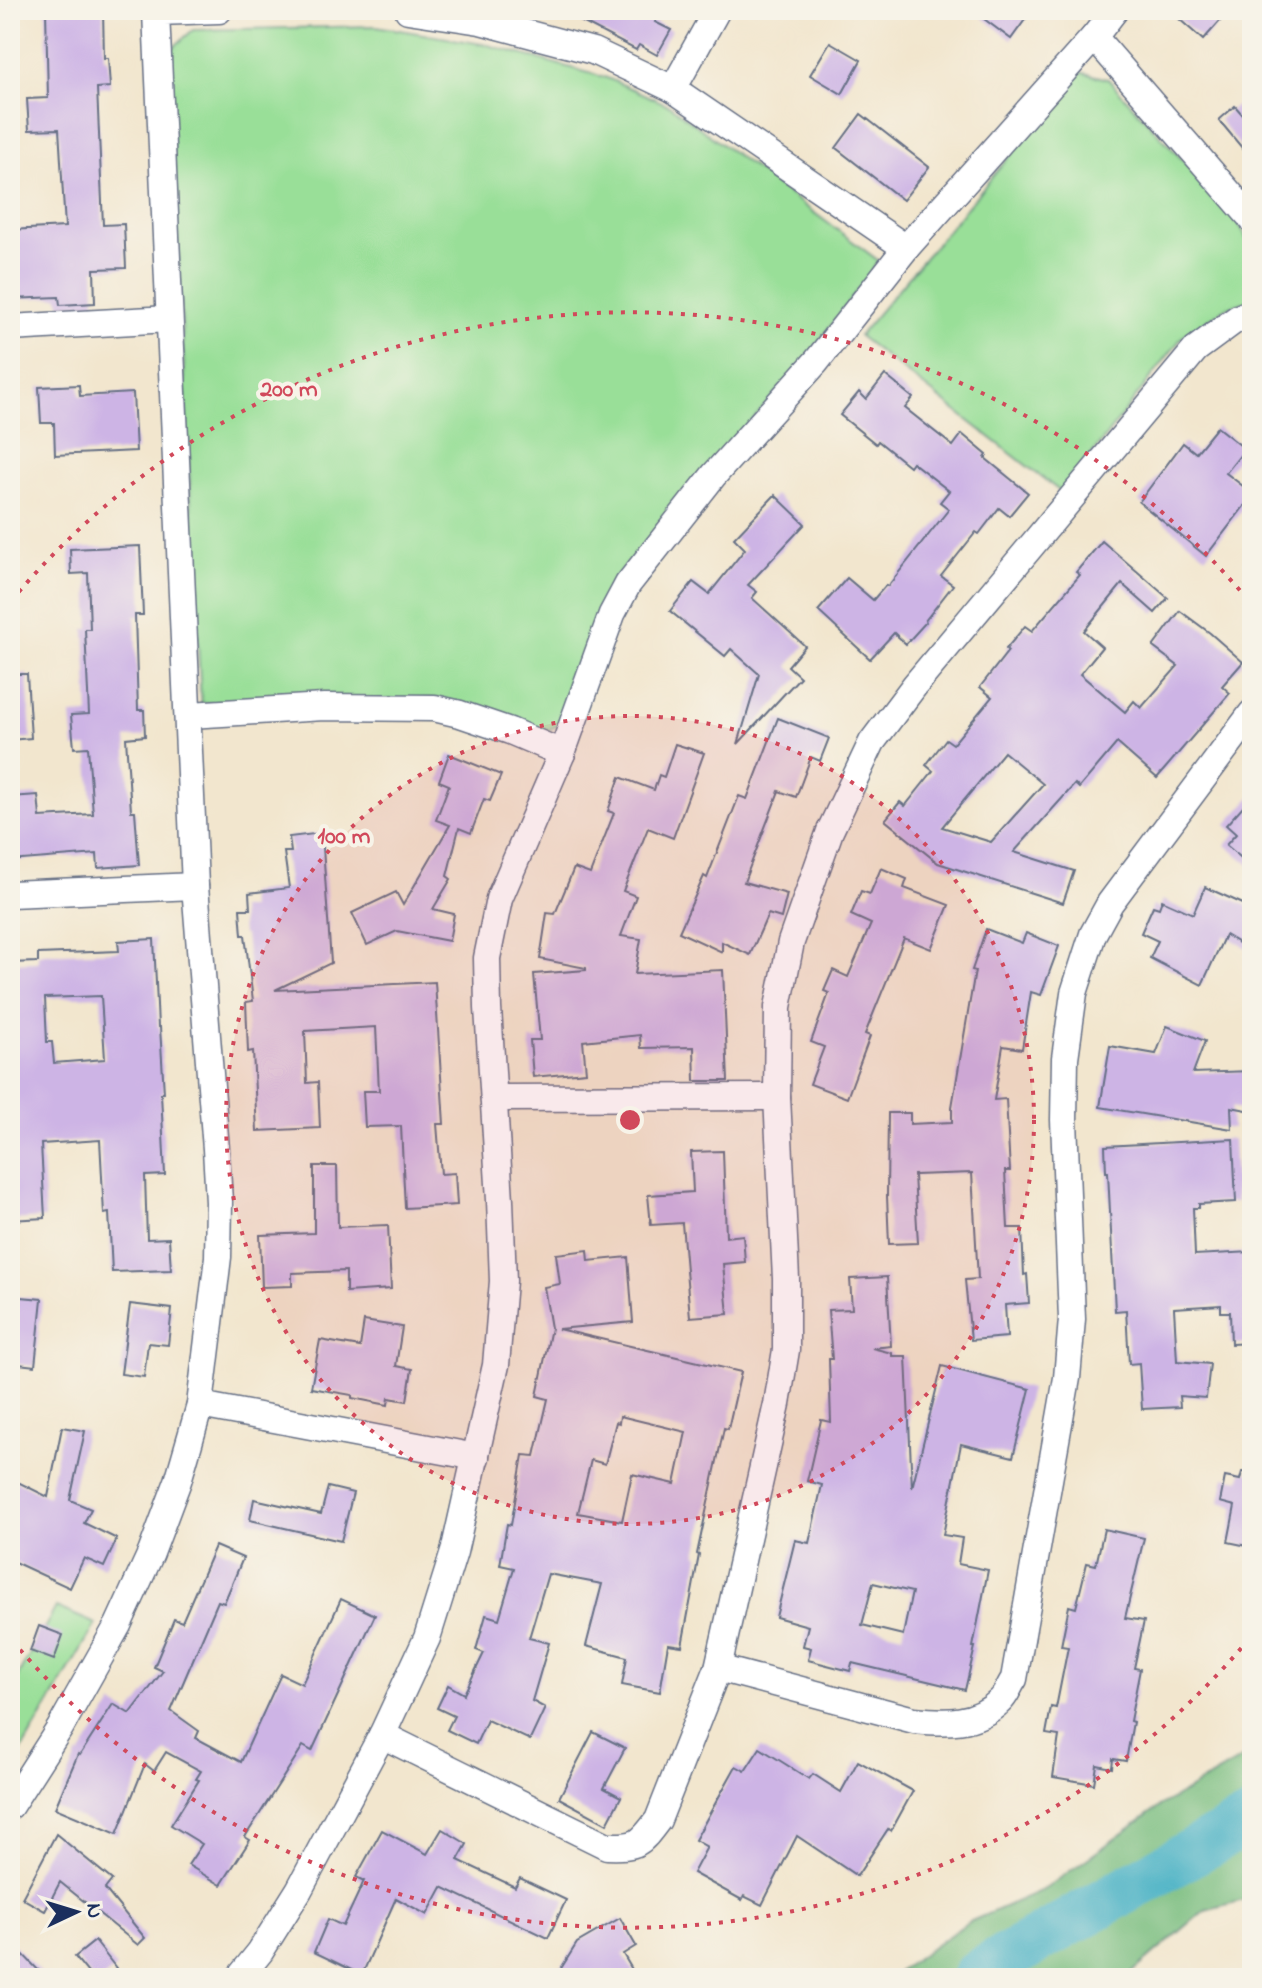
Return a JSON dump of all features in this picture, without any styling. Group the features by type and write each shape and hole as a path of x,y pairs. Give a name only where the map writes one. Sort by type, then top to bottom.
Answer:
{"street":[{"path":"10,1806 60,1728 118,1625 151,1553 200,1405 218,1257 219,1202 195,886 156,11 219,10"},
{"path":"408,10 480,21 593,51 673,89 906,248"},
{"path":"673,89 717,10"},
{"path":"239,1978 260,1952 299,1890 382,1735 427,1638 454,1552 496,1365 503,1281 487,958 499,899 562,753 612,614 628,584 714,475 816,362 906,248 1115,10"},
{"path":"1094,37 1252,219"},
{"path":"382,1735 607,1846 627,1846 643,1841 658,1820 718,1668 777,1404 786,1350 786,1279 777,1097 778,1007 791,942 830,831 872,742 915,685 1196,349 1238,318 1252,312"},
{"path":"10,328 169,319"},
{"path":"189,715 324,707 434,708 497,727 562,753"},
{"path":"718,1668 914,1720 946,1723 977,1717 1001,1701 1014,1679 1067,1378 1072,1319 1064,1105 1065,1058 1074,993 1093,934 1110,903 1252,713"},
{"path":"10,894 195,886"},
{"path":"494,1098 777,1097"},
{"path":"200,1405 476,1457"}],"green space":[{"path":"376,26 488,45 607,78 669,105 879,261 809,355 614,580 565,722 544,732 437,699 201,703 168,52 193,30"},
{"path":"1080,72 1108,79 1237,219 1252,250 1252,300 1228,307 1183,336 1062,493 859,336"},
{"path":"56,1607 96,1624 10,1770 10,1690"},
{"path":"1252,1753 1252,1898 1205,1910 1126,1978 897,1978 899,1971 967,1923 1045,1889 1159,1807"}],"building":[{"path":"46,10 103,10 104,58 108,58 110,87 97,88 103,225 124,224 126,268 94,269 95,303 60,305 59,297 10,299 10,230 65,227 59,129 29,130 27,99 48,98"},
{"path":"559,10 661,10 655,22 671,30 657,55 639,45 636,50"},
{"path":"972,10 1032,10 1011,39"},
{"path":"1169,10 1230,10 1203,40"},
{"path":"830,42 861,60 842,94 810,75"},
{"path":"1235,106 1242,114 1252,106 1252,160 1219,120"},
{"path":"861,114 929,167 903,200 836,148"},
{"path":"885,375 913,398 905,408 953,446 962,434 987,455 985,458 1028,493 1009,516 999,508 979,534 976,532 941,576 953,585 906,644 894,633 870,659 818,611 847,578 873,600 888,586 949,509 940,502 949,491 912,462 909,466 878,441 876,444 840,415 859,392 866,399"},
{"path":"79,385 80,396 133,393 136,451 55,455 54,423 41,423 39,387"},
{"path":"1217,427 1245,449 1226,473 1252,496 1206,556 1139,502 1183,443 1196,453"},
{"path":"775,495 805,524 748,585 757,592 752,598 805,646 788,666 800,677 738,744 759,674 731,649 725,656 670,611 693,582 709,594 745,549 734,538"},
{"path":"1102,541 1168,598 1155,613 1122,584 1084,631 1102,647 1080,674 1125,712 1134,701 1141,708 1178,666 1153,647 1180,611 1243,662 1222,686 1230,693 1157,778 1117,743 1079,788 1075,784 1014,852 1074,871 1063,903 938,863 885,820 900,802 905,806 933,771 926,765 946,739 953,744 992,697 980,687 1025,626 1032,631 1080,575 1076,572","holes":["1004,752 1043,784 991,842 942,827"]},
{"path":"140,546 143,615 135,615 138,710 144,710 145,736 126,738 131,811 135,811 139,865 98,868 97,854 10,861 10,797 38,795 40,817 93,814 88,747 74,748 71,715 89,714 85,629 90,629 88,573 71,574 70,549"},
{"path":"10,674 27,674 31,738 10,740"},
{"path":"778,718 829,738 820,761 811,757 796,797 779,791 744,882 787,894 781,918 768,914 750,955 722,942 722,952 679,932 704,876 707,878 739,796 747,799"},
{"path":"675,744 704,753 673,838 648,828 623,891 636,896 621,936 641,939 635,974 723,970 728,1081 695,1081 694,1047 641,1048 640,1035 583,1041 586,1072 533,1077 530,1040 540,1040 534,974 586,970 540,959 547,913 555,914 574,868 590,874 614,813 608,811 620,777 654,790 659,775 664,777"},
{"path":"449,754 501,775 490,801 484,799 471,833 459,828 447,876 451,879 433,909 454,914 449,941 397,931 367,945 352,913 396,892 403,905 450,825 436,820 449,785 439,781"},
{"path":"1252,796 1252,867 1226,845 1236,834 1226,825"},
{"path":"322,833 331,963 275,990 435,982 444,1124 437,1124 441,1174 455,1173 457,1205 405,1208 401,1126 365,1127 363,1091 379,1091 376,1027 305,1031 307,1083 318,1082 320,1128 257,1131 253,1051 248,1052 246,1002 253,1001 240,909 250,909 249,893 289,888 284,852 291,852 289,837"},
{"path":"881,868 907,879 904,888 949,905 931,949 904,938 865,1034 870,1036 847,1098 810,1084 824,1047 811,1042 829,993 824,991 833,970 848,977 871,924 851,915 861,891 870,894"},
{"path":"1205,887 1252,908 1252,951 1225,935 1202,985 1150,958 1158,941 1141,933 1153,906 1159,908 1162,900 1193,914"},
{"path":"986,929 1022,943 1026,933 1059,946 1041,995 1031,992 1022,1049 1003,1046 994,1100 1006,1099 1010,1171 1005,1171 1008,1228 1022,1228 1029,1303 1005,1305 1007,1337 971,1340 965,1280 978,1279 972,1173 914,1175 918,1243 889,1244 888,1113 910,1113 910,1124 952,1122 975,971 972,970"},
{"path":"154,939 164,1093 161,1093 165,1175 145,1176 147,1239 169,1238 171,1270 112,1272 109,1213 104,1214 100,1140 41,1144 45,1218 10,1220 10,963 38,962 38,954 119,951 118,941","holes":["101,996 105,1059 54,1063 52,1042 47,1042 45,998"]},
{"path":"1167,1026 1205,1041 1193,1073 1252,1071 1252,1111 1231,1107 1232,1129 1100,1107 1110,1046 1156,1054"},
{"path":"1233,1139 1236,1202 1199,1204 1199,1208 1193,1208 1195,1255 1252,1252 1252,1343 1231,1344 1230,1312 1221,1312 1221,1305 1174,1308 1177,1361 1210,1364 1206,1398 1179,1396 1180,1407 1142,1409 1139,1363 1129,1364 1126,1310 1115,1311 1105,1146"},
{"path":"723,1151 726,1237 743,1235 745,1262 723,1264 728,1314 690,1317 682,1223 651,1225 648,1195 693,1192 691,1152"},
{"path":"314,1166 337,1166 338,1227 388,1225 391,1289 346,1292 346,1271 292,1273 292,1286 262,1287 260,1235 314,1233"},
{"path":"588,1250 589,1261 628,1257 633,1322 558,1329 741,1372 728,1429 724,1428 697,1554 682,1646 668,1644 660,1692 622,1685 627,1657 586,1646 602,1584 548,1574 529,1638 549,1643 532,1701 545,1708 530,1740 487,1720 476,1744 447,1730 454,1716 437,1708 448,1685 464,1694 484,1653 476,1650 486,1615 499,1619 514,1568 500,1565 507,1524 511,1525 523,1455 535,1456 548,1399 537,1396 551,1328 544,1287 560,1284 556,1254","holes":["620,1416 686,1432 675,1484 632,1474 622,1521 578,1513 591,1460 605,1464"]},
{"path":"887,1277 891,1346 872,1348 892,1353 892,1356 906,1356 912,1488 942,1366 1030,1389 1013,1457 961,1444 943,1535 962,1538 958,1564 988,1570 965,1690 852,1663 850,1671 808,1660 811,1648 803,1646 808,1626 776,1617 795,1540 809,1543 822,1485 807,1481 821,1420 831,1422 829,1359 832,1359 828,1310 852,1309 850,1279","holes":["873,1583 912,1592 903,1635 862,1625"]},
{"path":"10,1296 42,1299 35,1366 10,1363"},
{"path":"130,1304 172,1309 168,1345 148,1343 144,1377 121,1374"},
{"path":"364,1321 402,1327 396,1366 412,1369 407,1401 389,1398 388,1405 311,1388 320,1340 360,1347"},
{"path":"62,1427 85,1431 70,1500 91,1509 84,1523 117,1539 104,1567 84,1558 70,1588 10,1560 10,1478 48,1497"},
{"path":"1242,1472 1252,1473 1252,1547 1228,1542 1235,1506 1220,1502 1225,1477 1240,1480"},
{"path":"328,1487 353,1493 341,1541 250,1520 254,1499 321,1514"},
{"path":"1104,1529 1144,1538 1125,1618 1144,1621 1134,1668 1140,1669 1126,1761 1113,1759 1112,1768 1097,1765 1094,1784 1053,1777 1059,1736 1046,1734 1051,1707 1056,1708 1068,1647 1061,1646 1069,1606 1076,1608 1087,1563 1096,1565"},
{"path":"215,1546 243,1558 224,1603 218,1601 171,1711 199,1731 196,1738 241,1762 281,1674 302,1684 341,1599 375,1615 312,1751 303,1746 245,1837 250,1840 221,1885 188,1865 202,1844 171,1825 199,1780 196,1779 201,1771 166,1752 154,1771 145,1764 117,1834 55,1808 78,1754 113,1704 130,1714 163,1671 154,1667 174,1619 182,1622"},
{"path":"39,1626 63,1635 54,1660 30,1651"},
{"path":"593,1732 625,1748 604,1788 621,1797 607,1824 559,1798"},
{"path":"760,1748 809,1779 813,1774 841,1792 858,1761 913,1791 891,1831 888,1829 857,1876 797,1836 762,1905 744,1896 742,1900 693,1873 707,1847 695,1840 736,1766 745,1771"},
{"path":"442,1829 467,1844 458,1860 515,1887 520,1878 566,1900 548,1938 442,1887 427,1915 396,1898 362,1975 314,1952 328,1919 343,1926 364,1881 356,1877 382,1830 427,1854"},
{"path":"56,1834 112,1880 105,1889 145,1938 138,1945 60,1882 45,1911 22,1898"},
{"path":"620,1918 636,1946 623,1954 637,1978 555,1978 577,1943"},
{"path":"10,1941 46,1978 10,1978"},
{"path":"95,1941 116,1968 103,1978 92,1978 75,1957"}],"waterway":[{"path":"975,1978 977,1974 1252,1820"}]}
